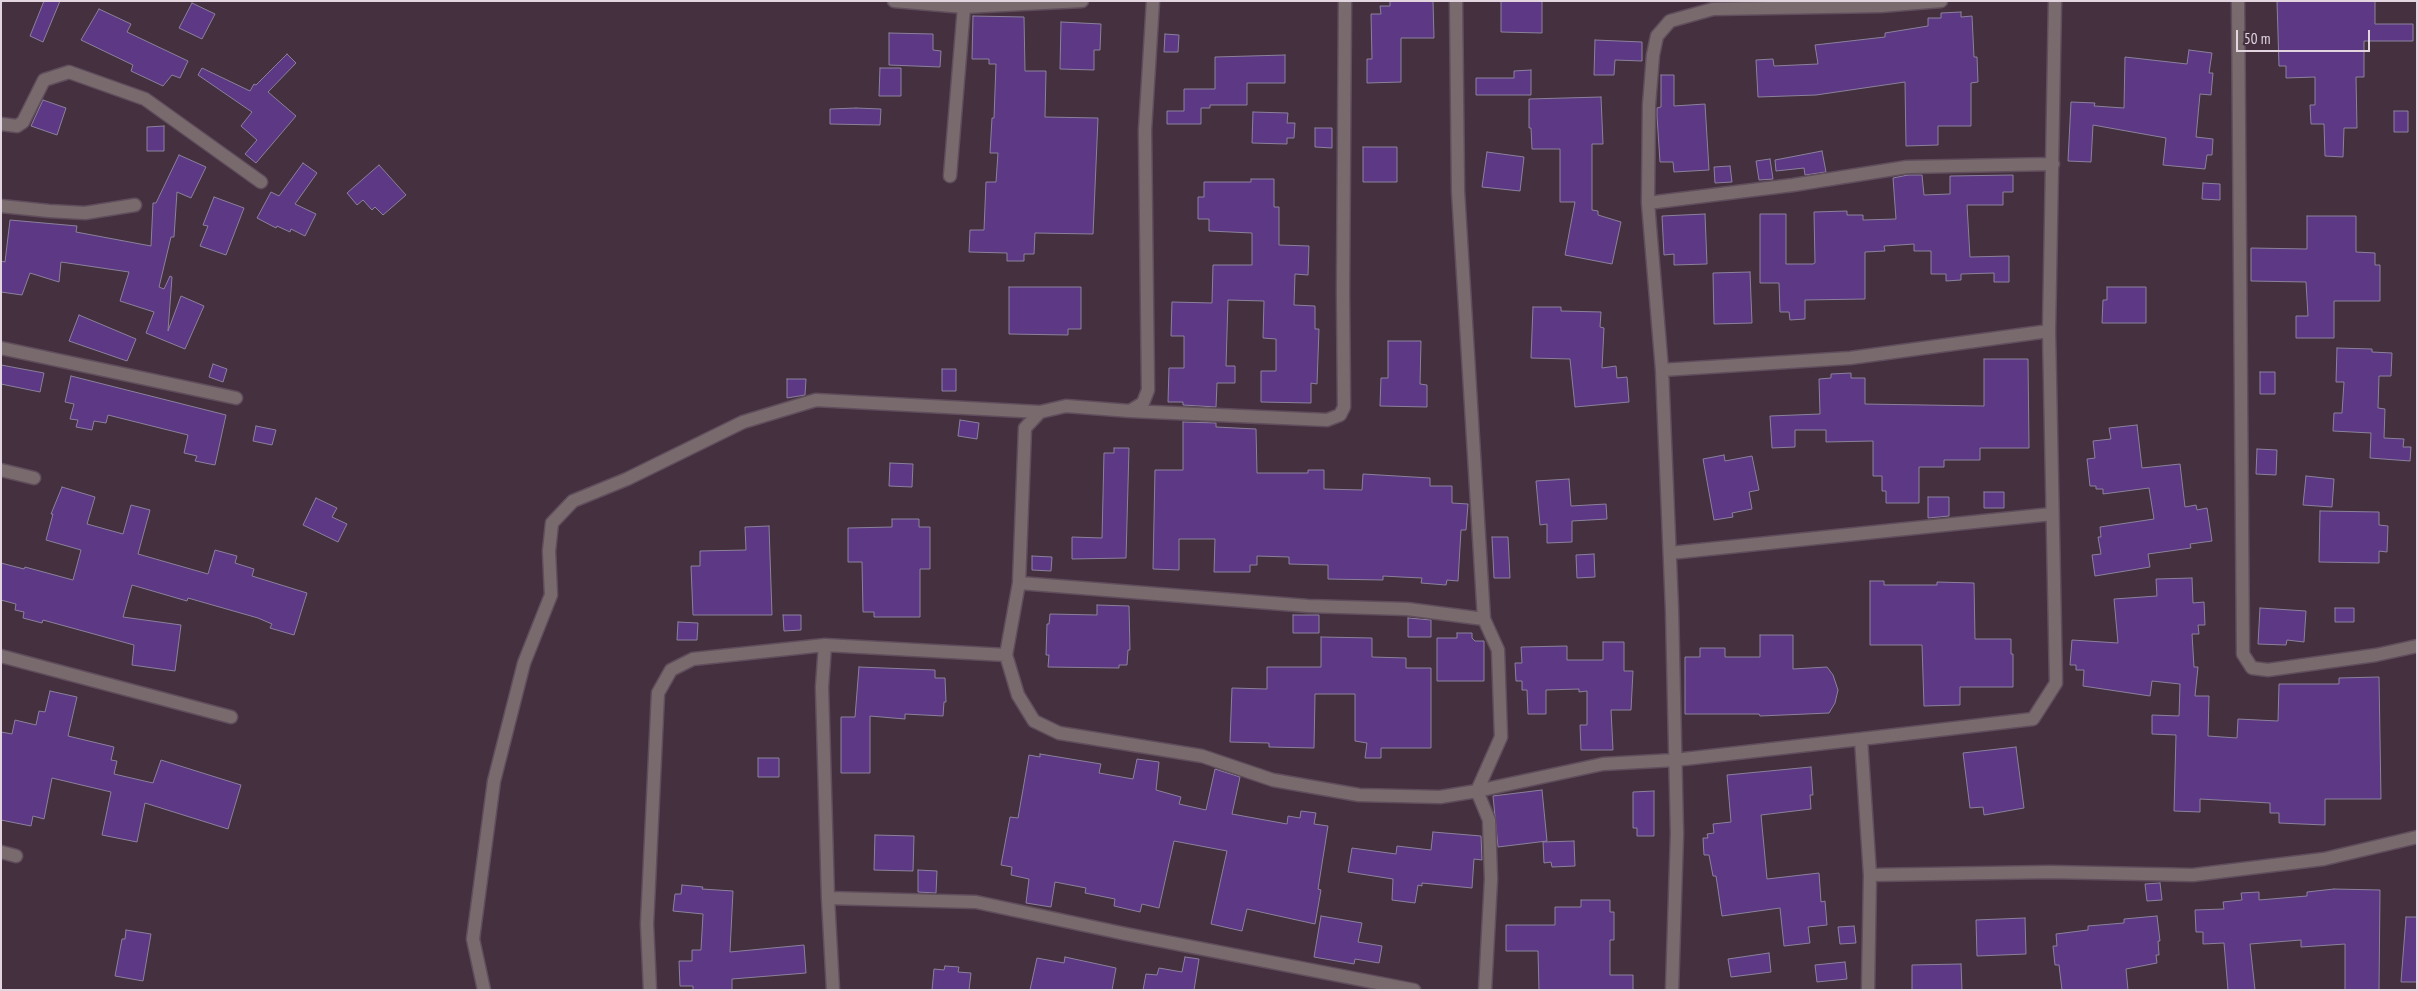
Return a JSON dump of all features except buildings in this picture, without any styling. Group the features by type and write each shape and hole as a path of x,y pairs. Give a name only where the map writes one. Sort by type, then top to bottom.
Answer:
{"street":[{"path":"894,1 964,7 1082,1"},
{"path":"1130,411 1143,403 1148,390 1145,130 1153,1"},
{"path":"484,990 472,939 494,781 524,662 551,595 549,551 552,523 573,501 627,479 743,422 816,400 1040,412 1066,406 1130,411 1327,420 1340,415 1344,407 1345,1"},
{"path":"1456,1 1458,191 1484,619 1498,650 1501,736 1477,791 1489,820 1490,860 1485,990"},
{"path":"1672,990 1677,834 1670,553 1662,370 1648,202 1649,106 1653,55 1657,36 1670,21 1713,9 1881,6 1941,1"},
{"path":"1040,412 1025,428 1019,583 1006,656 1018,695 1034,721 1059,733 1202,756 1273,780 1359,795 1440,797 1603,764 1675,760 2033,719 2056,683 2049,331 2056,1"},
{"path":"2238,1 2243,654 2252,668 2268,670 2417,646"},
{"path":"950,176 964,7"},
{"path":"1,124 17,126 23,122 44,80 69,72 145,99 261,182"},
{"path":"1648,202 1793,185 1907,167 2053,164"},
{"path":"1,206 48,211 86,212 135,205"},
{"path":"1662,370 1850,358 2049,331"},
{"path":"1,348 236,398"},
{"path":"1,470 34,478"},
{"path":"1670,553 2052,514"},
{"path":"1019,583 1308,606 1407,609 1484,619"},
{"path":"650,990 647,924 658,694 671,670 693,659 825,645 1006,656"},
{"path":"825,645 822,687 828,898 833,990"},
{"path":"1,656 231,717"},
{"path":"1861,739 1870,875 1868,990"},
{"path":"1870,875 2050,872 2193,875 2324,859 2417,837"},
{"path":"1,852 16,856"},
{"path":"828,898 976,902 1126,934 1414,990"}]}
